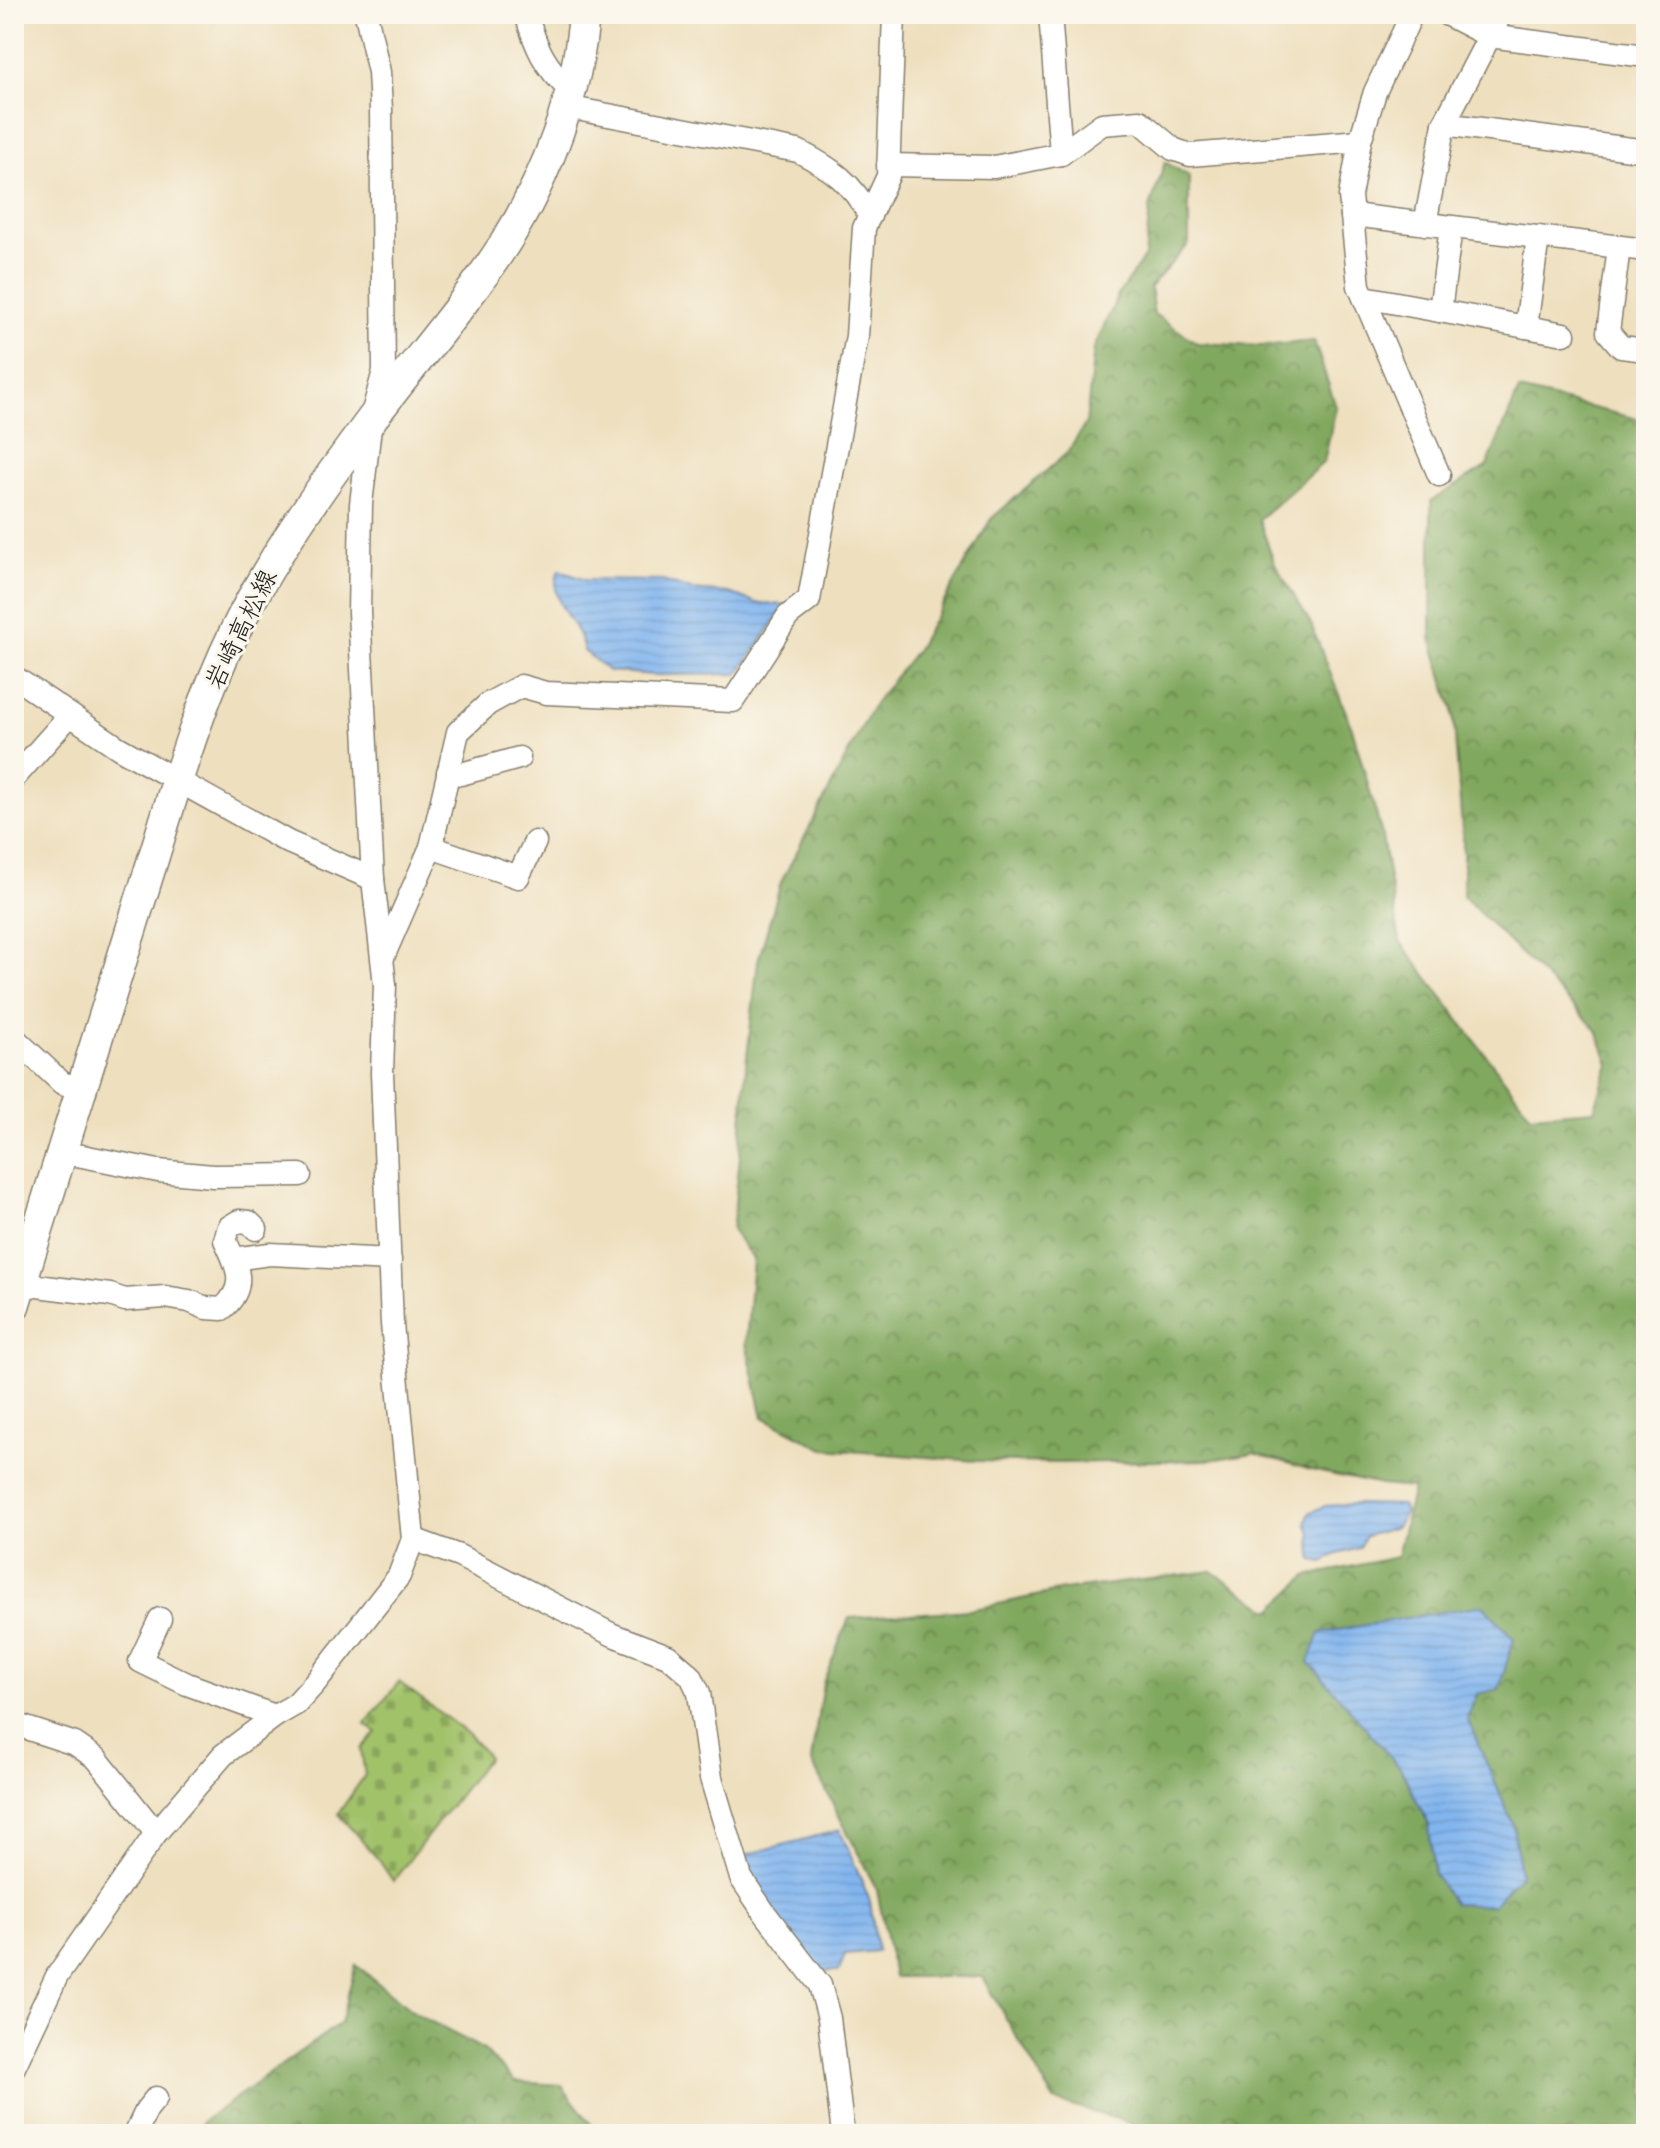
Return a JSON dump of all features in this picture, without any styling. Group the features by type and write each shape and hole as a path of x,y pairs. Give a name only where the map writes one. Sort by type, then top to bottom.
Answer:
{"main road":[{"name":"岩崎高松線","path":"16,1290 192,734 234,634 269,566 371,419 459,308 506,241 541,176 568,98 584,14"}],"street":[{"path":"14,2067 57,1976 156,1833 223,1755 296,1704 399,1576 413,1539 395,1354 382,1073 385,985 373,879 361,670 361,504 371,419 384,371 379,72 366,14"},
{"path":"526,14 550,71 568,98 798,151 828,166 855,190 870,216"},
{"path":"383,958 431,847 458,732 488,704 521,686 546,693 733,701 788,616 809,600 857,336 864,228 888,176 894,14"},
{"path":"1050,14 1061,154"},
{"path":"1412,14 1375,92 1360,141 1350,196 1359,286 1439,475"},
{"path":"1446,14 1489,36 1646,56"},
{"path":"1425,224 1444,124 1501,14"},
{"path":"888,165 994,167 1061,154 1102,124 1140,121 1173,149 1190,155 1360,141"},
{"path":"1444,124 1646,151"},
{"path":"1352,215 1646,250"},
{"path":"1440,311 1451,227"},
{"path":"1526,327 1538,237"},
{"path":"1619,247 1608,332 1621,347 1646,350"},
{"path":"1364,297 1564,334"},
{"path":"14,677 119,748 288,842 373,879"},
{"path":"14,778 70,715"},
{"path":"448,772 461,774 519,758"},
{"path":"431,847 518,877 535,842"},
{"path":"14,1038 62,1083 82,1089"},
{"path":"62,1152 158,1171 213,1176 300,1175"},
{"path":"16,1290 110,1295 125,1300 165,1297 222,1309 234,1299 239,1283 234,1259 225,1240 229,1227 239,1221 249,1222 256,1229"},
{"path":"234,1259 270,1254 390,1260"},
{"path":"413,1539 459,1556 613,1635 668,1656 691,1676 699,1693 711,1778 741,1878 820,1985 829,2018 843,2134"},
{"path":"160,1619 140,1661 187,1684 275,1716"},
{"path":"14,1724 75,1744 97,1759 156,1833"},
{"path":"135,2134 156,2098"}],"green space":[{"path":"1165,162 1189,176 1189,244 1150,287 1154,314 1197,343 1261,346 1314,341 1336,407 1324,462 1259,519 1274,562 1311,624 1352,728 1381,831 1400,941 1531,1115 1594,1110 1609,1064 1597,1030 1463,896 1463,843 1453,710 1431,639 1431,501 1487,466 1519,390 1638,419 1646,415 1646,2134 1142,2134 1134,2124 1054,2101 982,1977 894,1977 877,1890 811,1761 823,1683 849,1618 970,1610 1063,1590 1212,1571 1271,1611 1307,1576 1397,1557 1413,1488 1381,1485 1311,1470 1254,1453 1210,1460 1059,1463 976,1461 824,1449 763,1417 746,1343 753,1259 732,1230 758,961 781,882 875,702 917,649 991,519 1068,452 1086,423 1094,348 1119,293 1145,256 1150,207","holes":["1514,1639 1477,1694 1467,1719 1513,1824 1434,1875 1429,1825 1401,1769"]},
{"path":"399,1682 468,1734 488,1757 393,1881 379,1860 338,1814 365,1775 361,1749 376,1732 365,1724"},
{"path":"356,1965 413,2012 484,2050 515,2082 561,2085 591,2124 595,2134 199,2134 202,2122 340,2023"}],"water":[{"path":"559,570 585,580 663,581 692,590 729,593 757,603 786,605 738,674 653,675 609,671 584,651 556,592"},
{"path":"1402,1505 1405,1512 1396,1527 1364,1537 1359,1548 1335,1555 1324,1562 1312,1560 1311,1533 1306,1524 1309,1513 1325,1506"},
{"path":"1483,1605 1514,1639 1499,1689 1477,1694 1467,1718 1513,1824 1520,1875 1492,1906 1454,1904 1434,1875 1429,1825 1401,1769 1309,1662 1320,1633"},
{"path":"840,1830 870,1901 877,1951 845,1954 839,1971 819,1971 750,1882 741,1856"}]}
